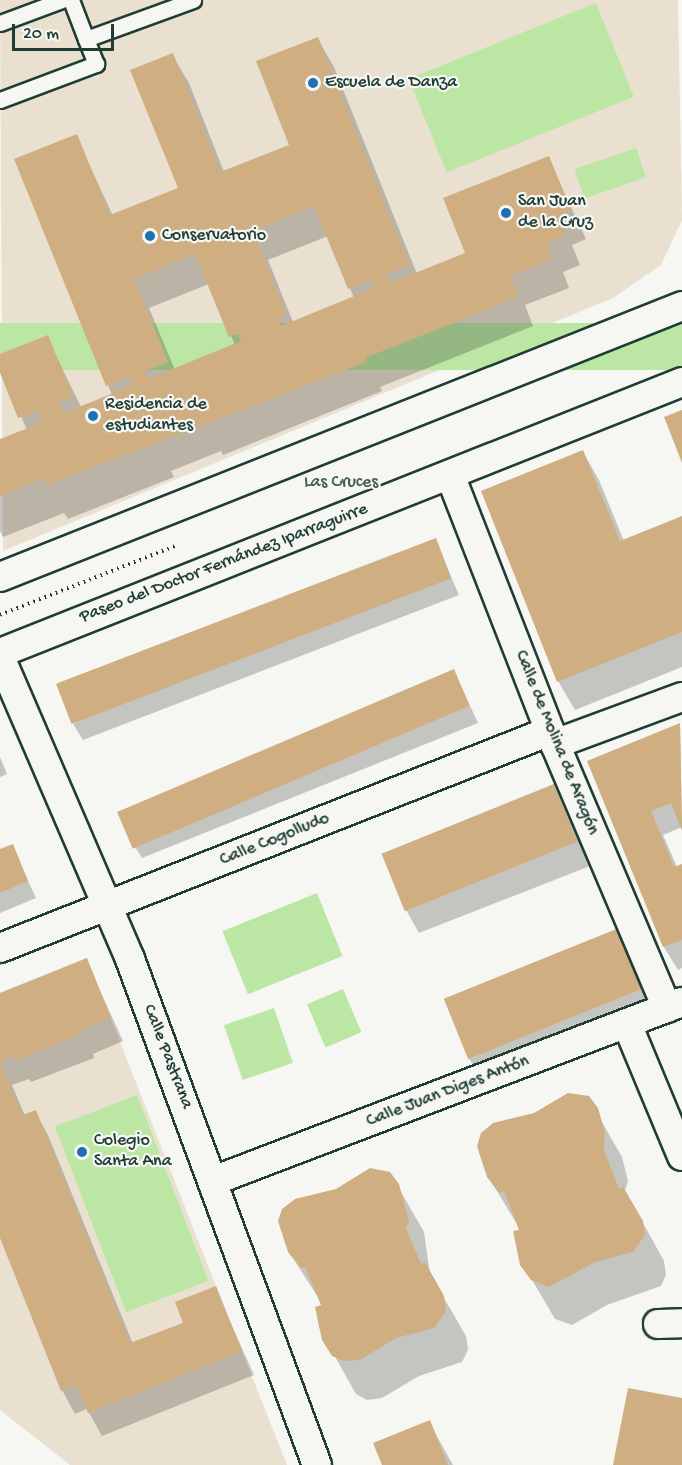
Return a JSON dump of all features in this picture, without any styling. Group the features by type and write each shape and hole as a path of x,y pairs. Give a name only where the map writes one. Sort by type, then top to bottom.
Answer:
{"street":[{"path":"0,577 682,306"},
{"name":"Paseo del Doctor Fernández Iparraguirre","path":"0,655 682,382"},
{"name":"Calle de Molina de Aragón","path":"450,475 552,737 675,1005"},
{"name":"Calle Pastrana","path":"0,655 108,907 213,1181 317,1465"},
{"name":"Calle Cogolludo","path":"0,948 552,737 682,697"},
{"name":"Calle Juan Diges Antón","path":"213,1181 675,1005"},
{"path":"627,1024 682,1156"}],"lane":[{"path":"0,23 62,0"},
{"path":"0,100 96,64 71,0"},
{"path":"86,39 193,0"}],"shaded area":[{"path":"0,0 678,0 682,220 661,265 613,298 3,551"},
{"name":"Colegio Santa Ana","path":"87,958 287,1465 70,1465 0,1410 0,993"}],"green space":[{"path":"596,3 634,97 447,172 409,79"},
{"path":"636,148 646,177 585,198 575,169"},
{"path":"0,323 682,323 682,370 0,370"},
{"path":"317,893 342,956 248,994 222,931"},
{"path":"343,989 361,1032 325,1048 307,1004"},
{"path":"274,1008 293,1063 243,1080 224,1025"},
{"path":"137,1095 208,1281 126,1312 55,1127"}],"building":[{"name":"Conservatorio","path":"318,37 409,265 386,274 390,283 465,253 443,198 549,156 571,210 557,216 565,236 547,243 553,259 510,276 518,297 365,358 367,362 47,485 44,478 0,496 0,439 43,422 38,411 18,418 0,373 0,354 48,335 73,397 59,402 64,413 133,385 129,377 106,386 14,159 77,134 110,215 178,188 130,70 173,53 220,172 289,145 256,61","holes":["314,206 348,289 371,280 374,288 281,326 278,318 286,314 253,231","195,254 229,337 238,334 241,341 148,379 145,371 168,362 134,279"]},
{"path":"682,410 682,463 664,417"},
{"path":"583,450 620,541 682,516 682,632 557,682 481,491"},
{"path":"436,538 451,578 71,724 56,684"},
{"path":"454,669 470,706 133,849 117,812"},
{"path":"680,723 682,831 671,803 651,811 674,867 682,864 682,940 663,947 587,761"},
{"path":"554,784 577,841 405,911 382,854"},
{"path":"13,844 28,881 0,893 0,849"},
{"path":"619,928 643,988 468,1059 444,999"},
{"path":"87,958 111,1018 80,1030 82,1034 16,1060 14,1056 0,1061 0,993"},
{"path":"0,1061 22,1115 36,1110 130,1343 183,1323 175,1302 216,1286 242,1351 88,1413 76,1385 61,1391 0,1238"},
{"path":"568,1093 589,1096 598,1108 605,1132 604,1150 619,1189 623,1187 643,1221 645,1235 633,1252 595,1262 549,1287 531,1280 520,1265 513,1231 519,1230 504,1191 499,1193 487,1177 477,1146 481,1133 493,1123 534,1113"},
{"path":"370,1168 390,1172 399,1184 408,1217 409,1225 405,1226 421,1264 425,1262 444,1296 446,1311 434,1328 396,1338 360,1360 344,1361 332,1356 322,1340 315,1307 321,1305 305,1267 301,1268 288,1252 278,1221 282,1209 295,1199 336,1189"},
{"path":"628,1388 682,1398 682,1465 613,1465"},
{"path":"430,1420 448,1465 382,1465 373,1443"}],"place":[{"name":"Escuela de Danza","path":"313,83"},
{"name":"San Juan de la Cruz","path":"506,213"},
{"name":"Conservatorio","path":"150,236"},
{"name":"Residencia de estudiantes","path":"93,416"},
{"name":"Colegio Santa Ana","path":"82,1152"}],"park label":[{"name":"Las Cruces","path":"341,483"}]}
